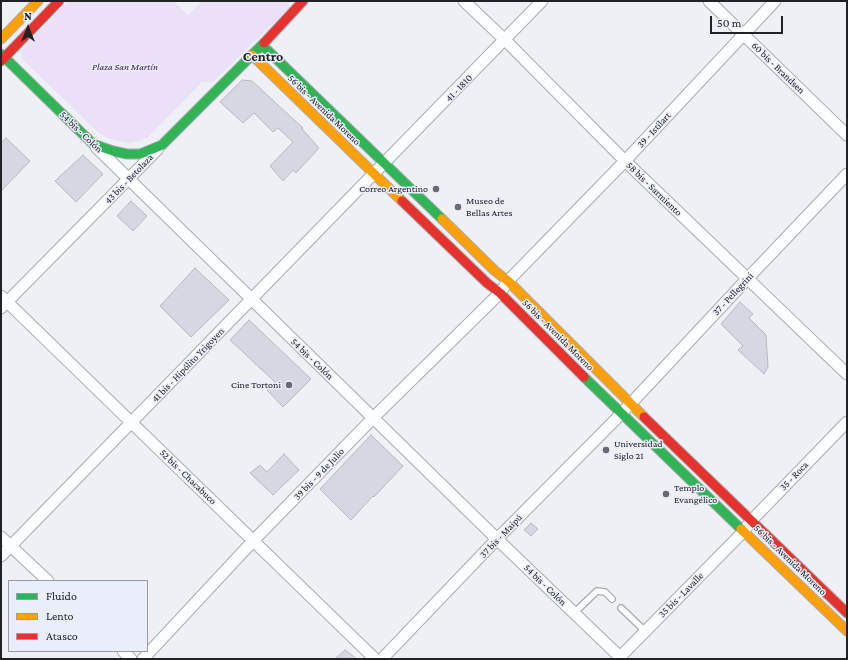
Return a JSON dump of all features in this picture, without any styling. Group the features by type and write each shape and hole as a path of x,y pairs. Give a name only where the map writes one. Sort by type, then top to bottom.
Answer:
{"main road":[{"path":"1,39 38,1"},
{"path":"2,57 59,1"},
{"name":"43 bis - Betolaza","path":"162,145 257,50 303,1"},
{"name":"56 bis - Avenida Moreno","path":"257,50 384,164 495,271 508,281 630,404 847,613"},
{"name":"56 bis - Avenida Moreno","path":"257,50 374,172 487,283 500,293 621,414 847,631"},
{"name":"54 bis - Colón","path":"2,57 93,144"},
{"path":"93,144 127,154 140,154 162,145"}],"street":[{"name":"58 bis - Sarmiento","path":"464,1 505,40 625,161 847,374"},
{"name":"41 - 1810","path":"374,172 384,164 542,1"},
{"name":"60 bis - Brandsen","path":"709,1 847,135"},
{"name":"39 - Istilart","path":"500,293 508,281 625,161 775,1"},
{"name":"54 bis - Colón","path":"93,144 620,658"},
{"name":"43 bis - Betolaza","path":"3,302 129,180 162,145"},
{"name":"41 bis - Hipólito Yrigoyen","path":"1,556 374,172"},
{"name":"37 - Pellegrini","path":"621,414 847,174"},
{"name":"39 bis - 9 de Julio","path":"142,659 254,540 373,418 500,293"},
{"name":"52 bis - Chacabuco","path":"3,302 132,422 375,659"},
{"name":"37 bis - Maipú","path":"382,659 497,539 621,414"},
{"name":"35 - Roca","path":"744,531 751,520 847,422"},
{"name":"35 bis - Lavalle","path":"620,658 744,531"},
{"path":"1,537 47,580"}],"lane":[{"path":"574,612 597,591 605,592 612,598"},
{"path":"621,608 645,631"}],"green space":[{"name":"Plaza San Martín","path":"68,1 173,1 188,15 202,1 289,1 289,8 213,82 202,82 148,137 140,141 129,143 113,140 99,133 22,59 21,54 24,47"}],"building":[{"path":"242,80 252,81 303,128 302,129 319,148 296,173 293,170 283,181 270,166 293,142 278,128 273,132 254,113 243,123 220,102"},
{"path":"6,138 30,161 1,191 1,143"},
{"path":"83,155 103,174 76,202 55,181"},
{"path":"131,201 147,216 133,231 117,216"},
{"path":"195,268 229,300 191,337 160,306"},
{"path":"740,302 753,314 749,318 766,335 768,367 764,374 738,350 743,346 721,324"},
{"path":"249,320 311,379 283,407 267,390 275,382 230,340"},
{"path":"371,435 403,466 351,520 320,489"},
{"path":"284,454 299,470 273,495 250,473 260,465 267,472"},
{"path":"531,523 538,529 531,536 524,530"},
{"path":"345,650 357,659 335,659"}],"traffic: fast":[{"path":"1,54 93,144 127,154 140,154 162,145 264,43"},
{"path":"262,45 442,219"},
{"path":"584,377 741,529"}],"traffic: slow":[{"path":"1,39 38,1"},
{"path":"252,55 402,201"},
{"path":"442,219 495,271 508,281 644,417"},
{"path":"741,529 847,631"}],"traffic: jam":[{"path":"1,61 59,1"},
{"path":"264,43 303,1"},
{"path":"402,201 487,283 500,293 584,377"},
{"path":"644,417 847,613"}],"place":[{"name":"Correo Argentino","path":"436,189"},
{"name":"Museo de Bellas Artes","path":"458,207"},
{"name":"Cine Tortoni","path":"289,385"},
{"name":"Universidad Siglo 21","path":"606,450"},
{"name":"Templo Evangélico","path":"666,494"}],"district":[{"name":"Centro","path":"263,57"}]}
